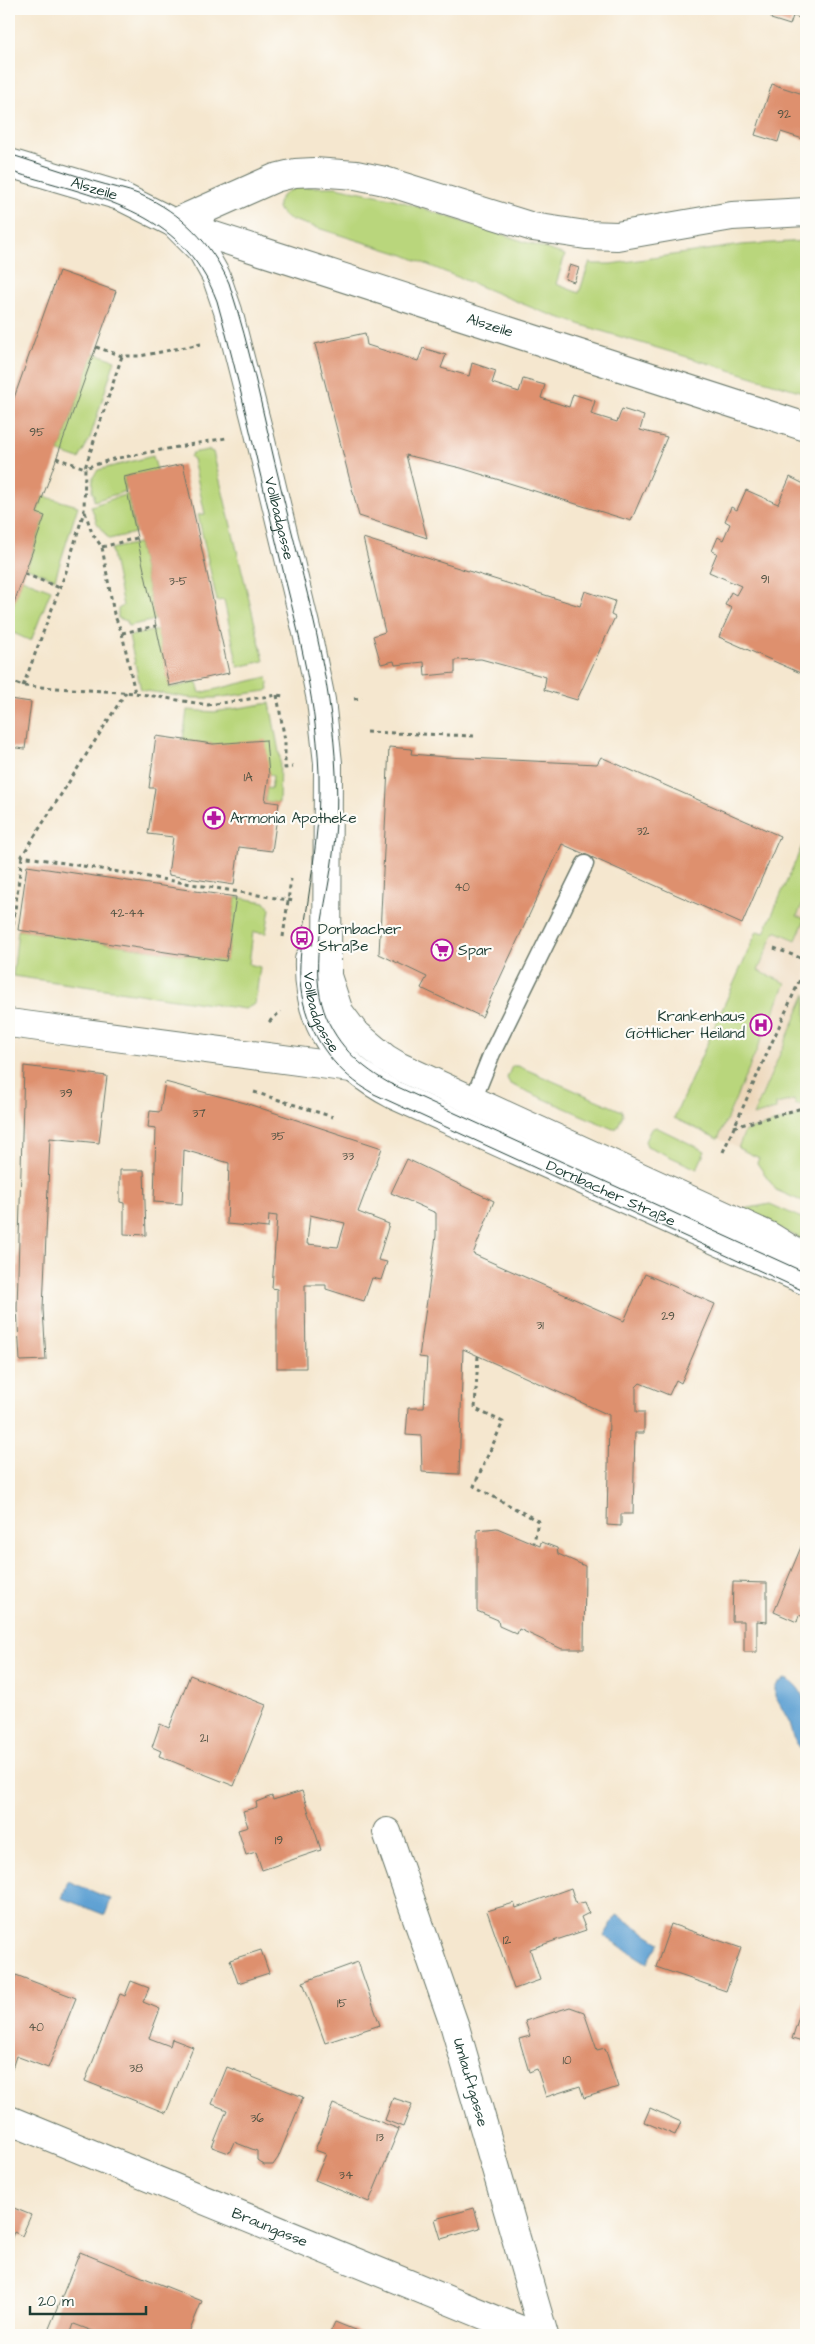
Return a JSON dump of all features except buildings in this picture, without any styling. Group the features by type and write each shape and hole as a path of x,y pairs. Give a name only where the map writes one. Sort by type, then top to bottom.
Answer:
{"street":[{"name":"Alszeile","path":"9,162 120,196 174,223 806,427"},
{"path":"174,223 274,178 295,173 314,172 356,175 385,181 533,226 586,235 617,236 732,216 806,212"},
{"name":"Vollbadgasse","path":"174,223 202,251 216,276 228,311 306,628 320,700 328,763 325,964 330,990 338,1012"},
{"name":"Vollbadgasse","path":"326,831 310,940 309,974 313,1005 324,1033 351,1068"},
{"name":"Dornbacher Straße","path":"338,1012 354,1032 385,1058 769,1236 806,1259"},
{"name":"Dornbacher Straße","path":"9,1023 351,1068 394,1095 806,1281"},
{"name":"Umlauftgasse","path":"387,1832 455,2027 544,2335"},
{"name":"Braungasse","path":"9,2120 533,2335"}],"lane":[{"path":"473,1100 492,1053 585,864"}],"path":[{"path":"96,347 122,356 140,356"},
{"path":"23,686 60,588 84,511 85,468 122,356"},
{"path":"56,458 85,468 114,459 259,433"},
{"path":"84,511 92,532 102,547 114,614 122,634 135,693"},
{"path":"102,547 137,538"},
{"path":"24,574 60,588"},
{"path":"122,634 156,626"},
{"path":"9,681 23,686 126,692 208,705 277,695 320,700 362,698"},
{"path":"9,956 22,856 126,692"},
{"path":"277,695 285,741 285,768 299,767"},
{"path":"366,732 476,736"},
{"path":"22,856 300,902"},
{"path":"282,942 292,870"},
{"path":"774,948 806,960"},
{"path":"723,1152 806,966"},
{"path":"248,1090 333,1117"},
{"path":"733,1127 806,1107"},
{"path":"478,1356 475,1409 503,1422 474,1486 538,1521 534,1543"}],"shaded area":[{"name":"Krankenhaus Göttlicher Heiland","path":"806,837 806,1179 674,1118 757,931 764,933"}],"green space":[{"path":"298,187 336,187 391,198 565,255 556,284 579,293 590,261 593,264 611,264 741,245 806,241 806,393 540,311 404,255 289,219 279,210 279,201 286,193"},
{"path":"94,353 115,360 90,438 79,459 59,452"},
{"path":"208,450 213,452 264,661 238,667 224,600 217,601 198,515 205,514 193,459 190,457 192,453"},
{"path":"153,456 157,470 124,477 126,491 94,501 94,494 92,493 93,477 98,470"},
{"path":"127,494 135,533 109,539 97,523 91,506"},
{"path":"43,496 78,506 55,579 27,568 45,516 37,513"},
{"path":"138,543 155,620 128,626 127,621 118,618 118,609 123,606 111,549"},
{"path":"22,579 51,590 31,641 9,631 9,617"},
{"path":"157,630 170,688 197,682 200,693 267,677 269,689 215,698 190,698 141,690 129,636"},
{"path":"270,703 280,758 279,803 265,801 267,788 271,789 273,776 213,744 183,740 187,710 214,712"},
{"path":"806,837 806,896 797,916 805,919 796,940 775,931 758,971 786,983 718,1139 674,1118 757,931 764,933"},
{"path":"236,897 265,902 270,909 266,933 253,932 249,964 260,967 255,1004 245,1009 13,976 18,930 226,961"},
{"path":"806,994 806,1104 796,1105 794,1100 776,1104 776,1109 753,1116"},
{"path":"512,1066 518,1066 622,1111 623,1115 617,1128 613,1129 510,1084 507,1078"},
{"path":"806,1114 806,1203 776,1190 757,1163 759,1158 738,1148 745,1131"},
{"path":"656,1127 705,1151 697,1169 647,1146 645,1141 651,1129"},
{"path":"770,1204 806,1220 806,1241 743,1211 744,1209"}],"water":[{"path":"785,1679 794,1684 804,1700 807,1722 806,1752 796,1744 790,1723 775,1696 775,1688 778,1683"},
{"path":"68,1881 111,1899 105,1915 62,1898"},
{"path":"617,1915 660,1942 647,1963 604,1936"}],"tram line":[{"path":"9,154 135,193 156,202 182,220 204,242 214,255 229,283 251,359 316,630 329,701 337,796 335,840 321,929 318,979 324,1010 336,1036 354,1058 389,1083 806,1273"},
{"path":"9,171 102,199 131,211 158,226 182,245 201,270 217,301 295,618 312,700 318,755 319,792 317,828 301,951 300,976 307,1016 328,1055 349,1076 374,1094 806,1292"}],"place":[{"name":"Armonia Apotheke","path":"214,818"},
{"name":"Dornbacher Straße","path":"302,938"},
{"name":"Spar","path":"442,950"},
{"name":"Krankenhaus Göttlicher Heiland","path":"761,1025"}]}
